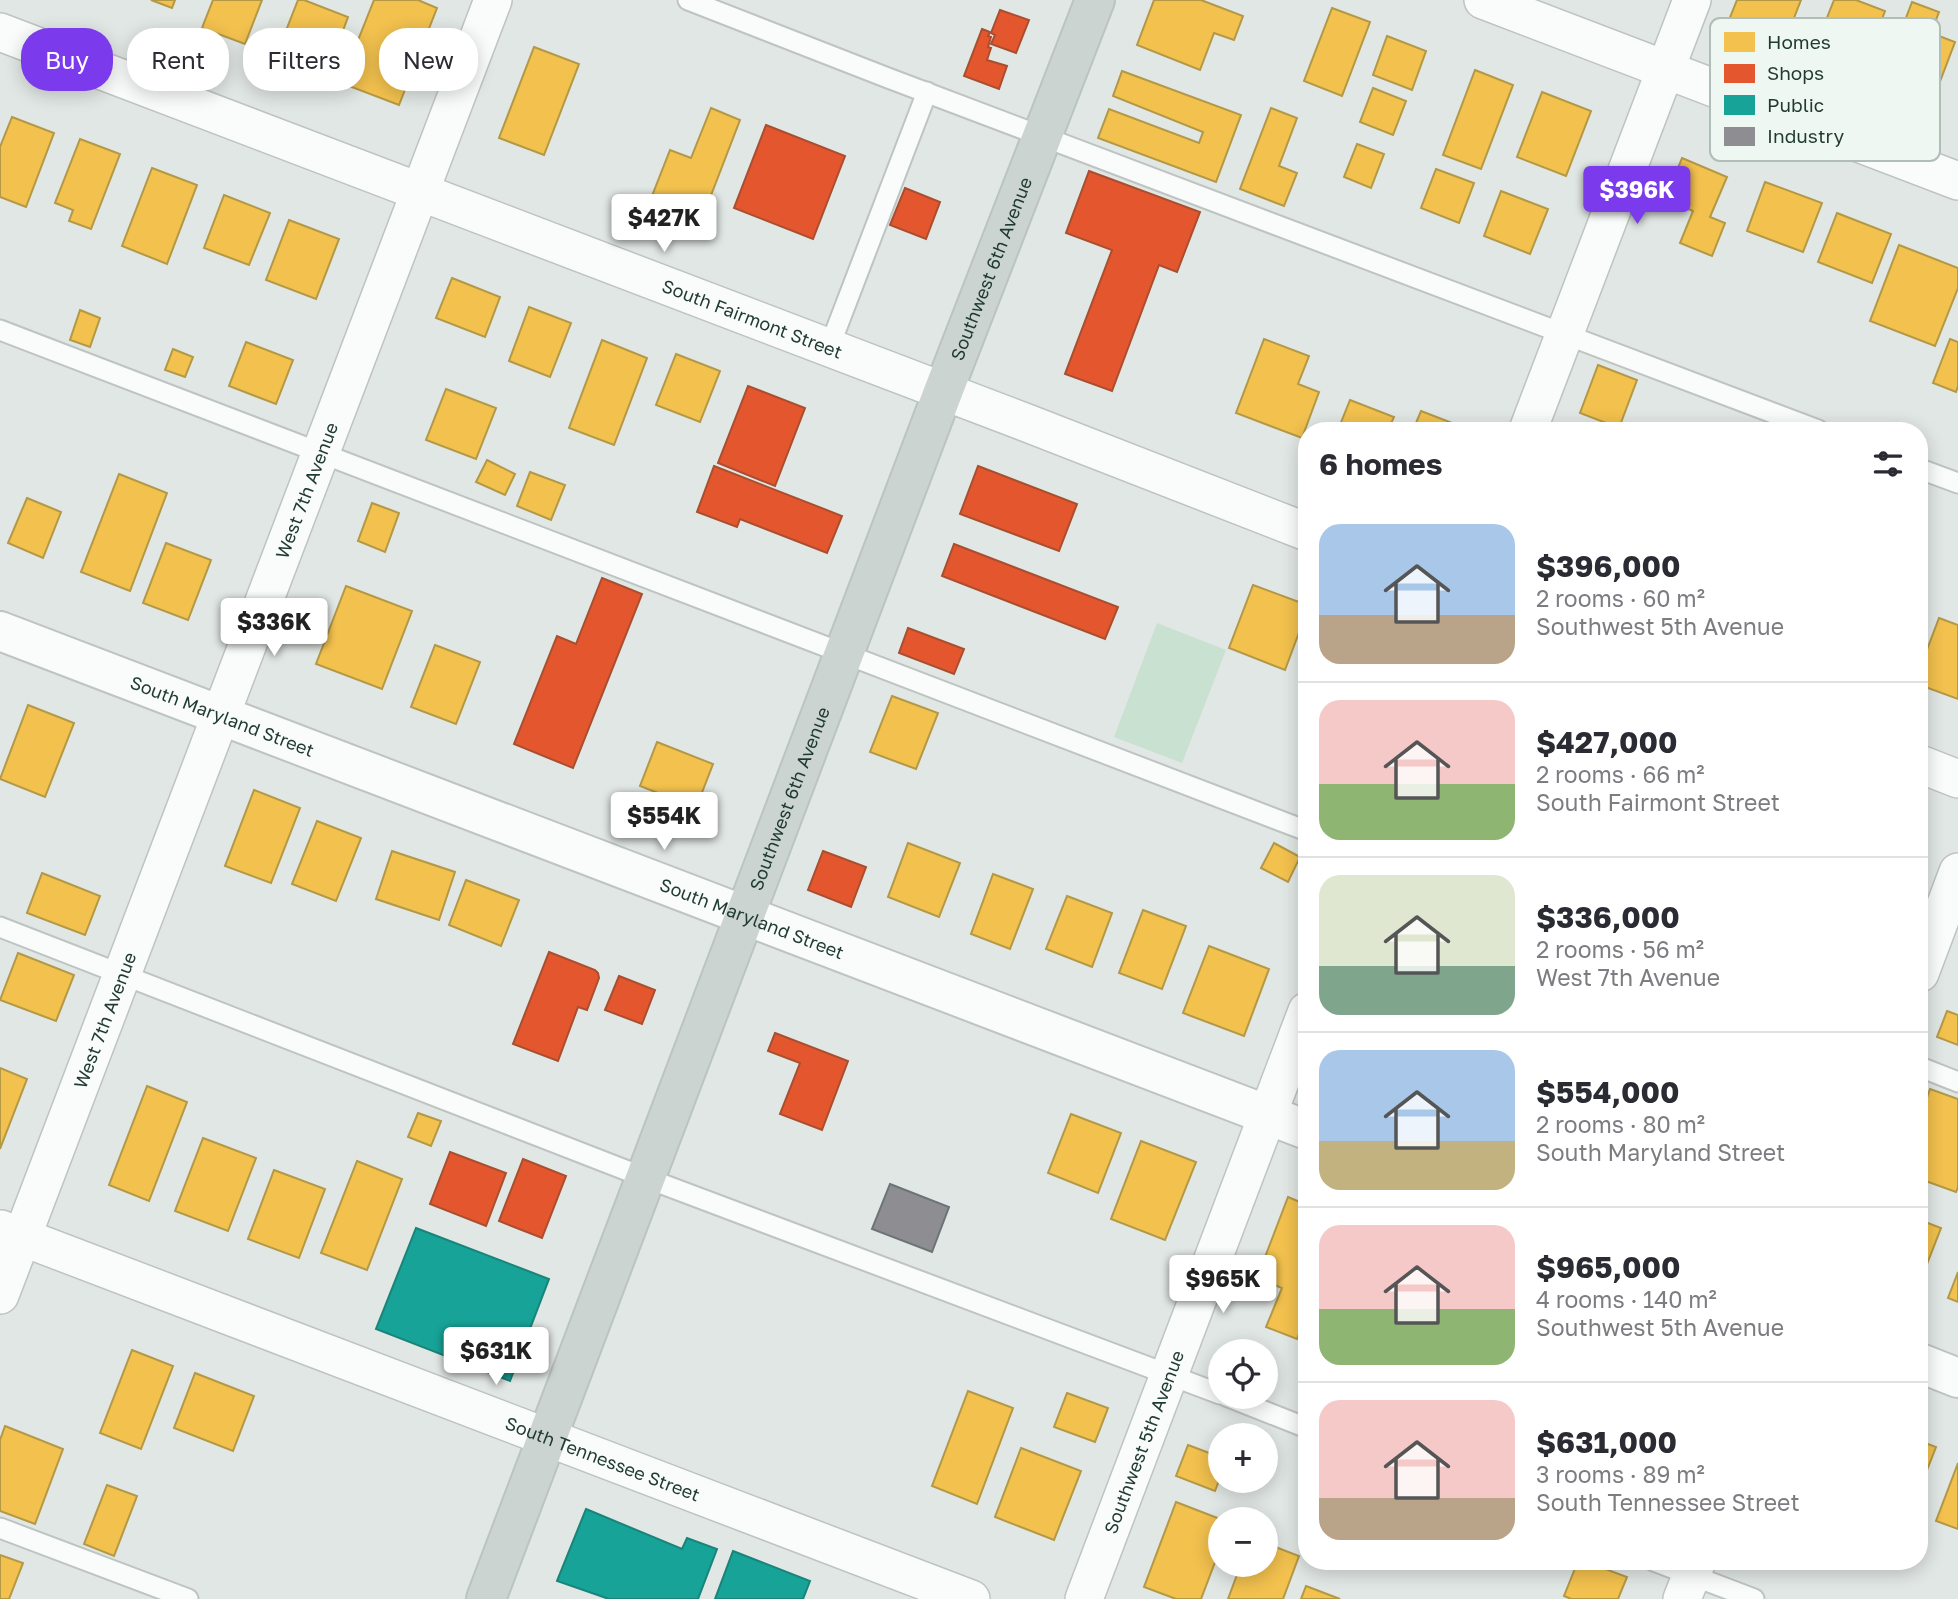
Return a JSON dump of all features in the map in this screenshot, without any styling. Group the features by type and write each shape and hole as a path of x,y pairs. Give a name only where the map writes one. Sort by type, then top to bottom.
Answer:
{"main road":[{"name":"Southwest 6th Avenue","path":"486,1599 943,392 1095,0"}],"street":[{"name":"West 7th Avenue","path":"0,1295 11,1233 121,974 493,0"},
{"path":"1483,0 1710,87"},
{"path":"1531,422 1692,0"},
{"name":"South Fairmont Street","path":"0,32 1298,529"},
{"path":"1905,161 1958,181"},
{"name":"South Maryland Street","path":"0,631 1298,1127"},
{"path":"1928,767 1958,779"},
{"path":"1928,952 1958,872"},
{"name":"Southwest 5th Avenue","path":"1084,1599 1298,1035"},
{"name":"South Tennessee Street","path":"11,1233 971,1599"},
{"path":"1928,1366 1958,1378"}],"lane":[{"path":"688,0 1797,422"},
{"path":"829,348 927,92"},
{"path":"0,330 1298,828"},
{"path":"1928,472 1958,484"},
{"path":"0,927 646,1178 1208,1390"},
{"path":"1928,1070 1958,1082"},
{"path":"1259,1409 1298,1424"},
{"path":"0,1528 188,1599"},
{"path":"1673,1570 1754,1599"}],"green space":[{"path":"1157,623 1226,650 1182,763 1114,737"}],"building: Homes":[{"path":"151,0 175,0 172,8"},
{"path":"213,0 262,0 251,28 243,28 243,43 229,38 229,28 202,28"},
{"path":"298,0 348,17 344,28 287,28"},
{"path":"374,0 418,0 437,8 429,28 379,28 379,91 404,91 399,105 362,91 365,91 365,28 363,28"},
{"path":"1154,0 1201,0 1243,16 1234,40 1214,33 1200,70 1137,45"},
{"path":"1737,0 1801,0 1794,18 1730,18"},
{"path":"1834,0 1856,0 1885,11 1882,18 1827,18"},
{"path":"1912,2 1939,12 1937,18 1906,18"},
{"path":"1332,8 1370,22 1342,96 1304,81"},
{"path":"1387,36 1426,51 1412,90 1373,75"},
{"path":"1940,36 1955,42 1940,82"},
{"path":"534,47 579,64 544,155 499,138"},
{"path":"1475,70 1513,85 1481,169 1443,155"},
{"path":"1122,71 1241,115 1216,182 1098,138 1109,109 1199,143 1203,132 1113,96"},
{"path":"1373,88 1406,101 1393,135 1360,122"},
{"path":"1542,92 1591,111 1566,176 1517,157"},
{"path":"711,108 740,120 703,216 652,196 670,150 691,158"},
{"path":"1271,108 1297,118 1279,166 1297,173 1284,206 1240,189"},
{"path":"12,117 54,133 26,207 0,197 0,147"},
{"path":"80,139 120,154 91,229 69,221 73,210 55,203"},
{"path":"1357,144 1384,154 1371,188 1344,177"},
{"path":"1682,158 1727,177 1710,217 1725,223 1712,256 1680,243 1693,211 1665,199"},
{"path":"152,168 197,185 167,264 122,246"},
{"path":"1436,169 1474,183 1459,223 1421,208"},
{"path":"1765,182 1822,203 1803,252 1747,231"},
{"path":"1501,191 1548,209 1530,254 1484,236"},
{"path":"224,195 270,213 249,265 204,248"},
{"path":"1837,213 1891,234 1872,283 1818,262"},
{"path":"289,220 339,239 316,299 266,280"},
{"path":"1899,245 1958,268 1958,288 1935,346 1870,321"},
{"path":"452,278 500,297 485,337 436,318"},
{"path":"529,307 571,323 550,377 509,361"},
{"path":"80,310 100,318 90,347 70,340"},
{"path":"1264,339 1309,356 1298,384 1319,392 1308,422 1298,422 1298,436 1236,413"},
{"path":"1950,339 1958,342 1956,392 1933,383"},
{"path":"602,340 647,358 614,445 569,428"},
{"path":"246,342 293,360 276,404 229,386"},
{"path":"173,349 193,357 185,377 165,370"},
{"path":"676,354 720,371 700,422 656,405"},
{"path":"1598,365 1637,380 1621,422 1603,422 1580,413"},
{"path":"446,389 496,408 476,459 426,440"},
{"path":"1350,400 1394,417 1392,422 1341,422"},
{"path":"1421,411 1450,422 1416,422"},
{"path":"487,460 515,474 505,495 476,482"},
{"path":"530,472 565,485 551,520 517,506"},
{"path":"119,474 167,493 130,591 81,572"},
{"path":"27,498 61,512 43,558 8,543"},
{"path":"372,503 399,513 385,552 358,541"},
{"path":"166,543 211,560 188,620 143,603"},
{"path":"1253,585 1298,602 1298,635 1285,670 1229,648"},
{"path":"346,586 412,611 382,689 316,664"},
{"path":"1939,618 1958,625 1958,699 1928,688 1928,647"},
{"path":"435,645 480,662 456,724 411,707"},
{"path":"892,696 938,713 916,769 870,752"},
{"path":"28,705 74,723 45,797 0,779"},
{"path":"657,742 713,764 696,808 640,786"},
{"path":"254,790 300,808 271,883 225,866"},
{"path":"317,821 361,838 336,901 292,884"},
{"path":"908,843 960,863 939,917 888,897"},
{"path":"1274,843 1298,856 1288,882 1261,868"},
{"path":"392,851 455,872 439,920 376,899"},
{"path":"42,873 100,896 85,935 27,913"},
{"path":"993,874 1033,889 1010,949 971,934"},
{"path":"466,880 519,900 501,946 449,925"},
{"path":"1067,896 1112,913 1092,967 1046,949"},
{"path":"1143,910 1186,926 1162,989 1119,973"},
{"path":"1209,946 1269,969 1244,1036 1183,1013"},
{"path":"18,953 74,975 56,1021 0,1000"},
{"path":"1947,1011 1958,1015 1958,1045 1937,1037"},
{"path":"0,1068 27,1079 0,1149"},
{"path":"147,1086 187,1102 149,1201 109,1185"},
{"path":"1930,1089 1958,1099 1956,1192 1928,1182"},
{"path":"418,1113 441,1121 431,1146 408,1137"},
{"path":"1071,1114 1121,1133 1098,1193 1048,1173"},
{"path":"203,1138 256,1158 228,1231 175,1211"},
{"path":"1141,1141 1196,1162 1165,1240 1111,1219"},
{"path":"357,1161 402,1179 367,1270 321,1253"},
{"path":"274,1170 325,1189 299,1258 248,1239"},
{"path":"1288,1197 1298,1201 1297,1339 1266,1327 1282,1288 1257,1278"},
{"path":"1928,1223 1941,1228 1928,1261"},
{"path":"1958,1272 1958,1302 1948,1298"},
{"path":"132,1350 173,1366 141,1449 100,1433"},
{"path":"195,1373 254,1396 233,1451 174,1428"},
{"path":"968,1391 1013,1408 977,1504 932,1486"},
{"path":"1067,1393 1108,1408 1095,1442 1054,1427"},
{"path":"5,1426 63,1449 35,1524 0,1511 0,1440"},
{"path":"1928,1444 1936,1447 1928,1468"},
{"path":"1188,1445 1208,1452 1208,1488 1176,1476"},
{"path":"1021,1448 1081,1471 1054,1540 995,1517"},
{"path":"1958,1463 1958,1529 1936,1521"},
{"path":"107,1485 137,1496 114,1556 84,1544"},
{"path":"1176,1502 1208,1514 1209,1577 1201,1599 1176,1599 1144,1587"},
{"path":"1278,1548 1298,1556 1283,1599 1228,1599 1236,1577 1278,1577"},
{"path":"0,1555 23,1563 9,1599 0,1599"},
{"path":"1574,1570 1608,1570 1627,1577 1618,1599 1571,1599 1564,1596"},
{"path":"1306,1586 1340,1599 1301,1599"}],"building: Shops":[{"path":"1000,10 1029,20 1016,53 991,44 995,35 991,33"},
{"path":"982,29 990,32 988,36 991,37 987,60 1007,66 999,89 964,76"},
{"path":"766,125 845,156 813,239 734,208"},
{"path":"1089,171 1200,212 1177,272 1159,265 1112,391 1065,374 1112,250 1066,233"},
{"path":"905,188 940,202 926,239 890,225"},
{"path":"748,386 805,408 775,486 718,463"},
{"path":"714,466 842,516 827,553 740,519 737,527 697,512"},
{"path":"978,466 1077,504 1059,551 960,514"},
{"path":"954,544 1118,607 1105,639 942,576"},
{"path":"602,578 642,594 573,768 514,744 557,636 576,644"},
{"path":"908,628 964,649 954,674 899,653"},
{"path":"823,851 866,867 851,907 808,890"},
{"path":"549,952 595,970 599,978 587,1010 578,1007 558,1061 513,1044"},
{"path":"619,976 655,990 642,1024 605,1010"},
{"path":"775,1033 848,1061 822,1130 780,1114 800,1063 768,1051"},
{"path":"450,1152 506,1173 486,1226 430,1204"},
{"path":"523,1159 566,1176 542,1238 499,1221"}],"building: Public":[{"path":"416,1228 549,1279 510,1381 376,1329"},
{"path":"586,1509 682,1549 687,1538 717,1549 698,1599 609,1599 557,1581"},
{"path":"733,1551 810,1581 803,1599 715,1599"}],"building: Industry":[{"path":"890,1184 949,1207 932,1252 872,1229"}]}
